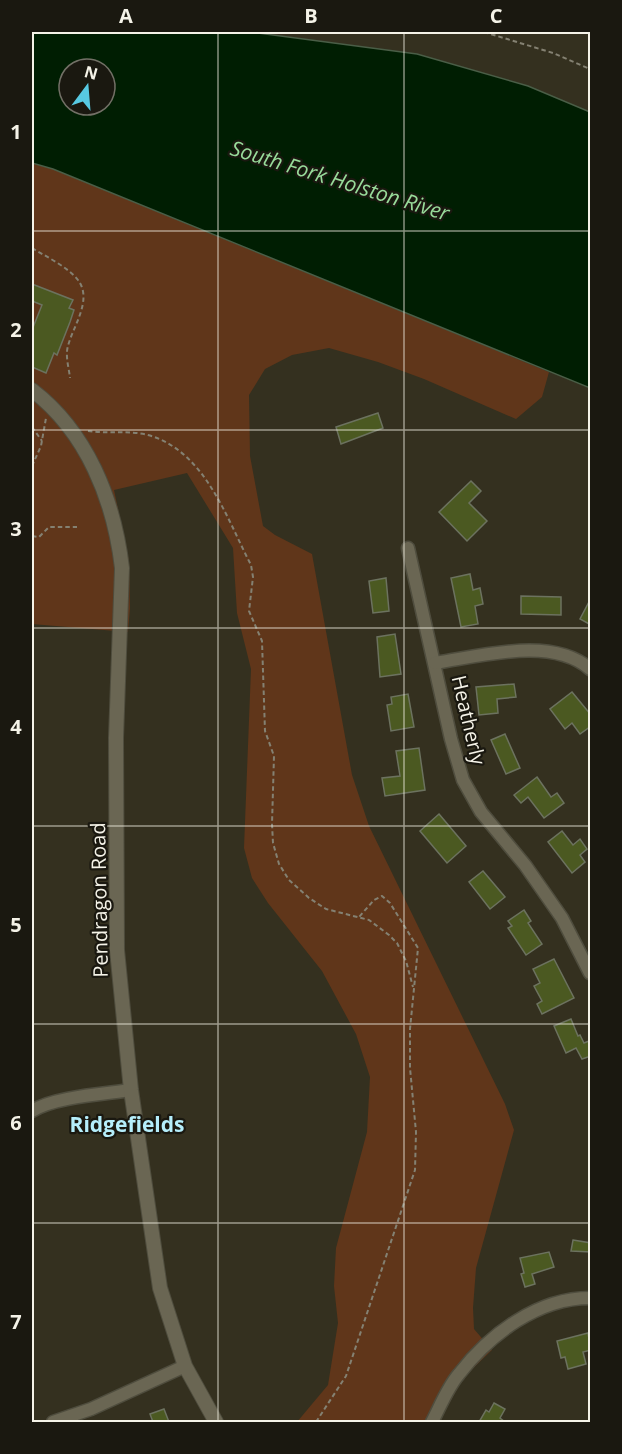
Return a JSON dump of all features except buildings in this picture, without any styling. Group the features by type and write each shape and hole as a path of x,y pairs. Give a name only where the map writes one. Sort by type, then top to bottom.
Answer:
{"street":[{"name":"Pendragon Road","path":"32,390 48,404 77,438 111,506 119,540 122,568 116,738 117,950 131,1090 160,1288 185,1366 216,1422"},
{"name":"Heatherly","path":"408,548 451,739 463,780 481,812 525,865 562,918 591,973"},
{"path":"435,663 535,650 569,655 591,669"},
{"path":"34,1105 131,1090"},
{"path":"432,1422 458,1374 494,1337 525,1315 554,1304 591,1298"},
{"path":"53,1422 91,1409 185,1366"}],"path":[{"path":"484,32 553,53 591,69"},
{"path":"32,248 78,279 82,290 84,299 80,315 67,348 70,378"},
{"path":"32,466 42,441 48,404"},
{"path":"32,427 42,441"},
{"path":"88,431 146,434 172,445 202,473 213,490 251,565 253,577 249,611 262,641 265,731 274,756 273,843 279,864 289,880 309,898 327,909 377,924 397,943 406,961 413,987"},
{"path":"32,536 39,537 49,527 77,527"},
{"path":"316,1422 346,1376 415,1170 416,1132 410,1049 414,1007 413,987 418,948 385,898 378,897 359,917"}],"shaded area":[{"path":"32,163 53,169 549,372 542,397 516,419 424,379 378,362 329,348 292,355 265,369 249,395 250,456 263,526 275,535 312,554 352,775 369,826 505,1104 514,1130 476,1268 474,1329 492,1350 463,1378 439,1422 297,1422 328,1385 338,1323 334,1286 336,1248 367,1132 370,1077 356,1034 322,971 268,903 252,878 244,848 251,669 237,613 233,548 187,473 114,490 129,561 128,632 32,624"}],"water":[{"name":"South Fork Holston River","path":"32,32 250,32 417,54 528,86 590,112 590,388 53,169 32,163"}],"district":[{"name":"Ridgefields","path":"127,1124"}]}
